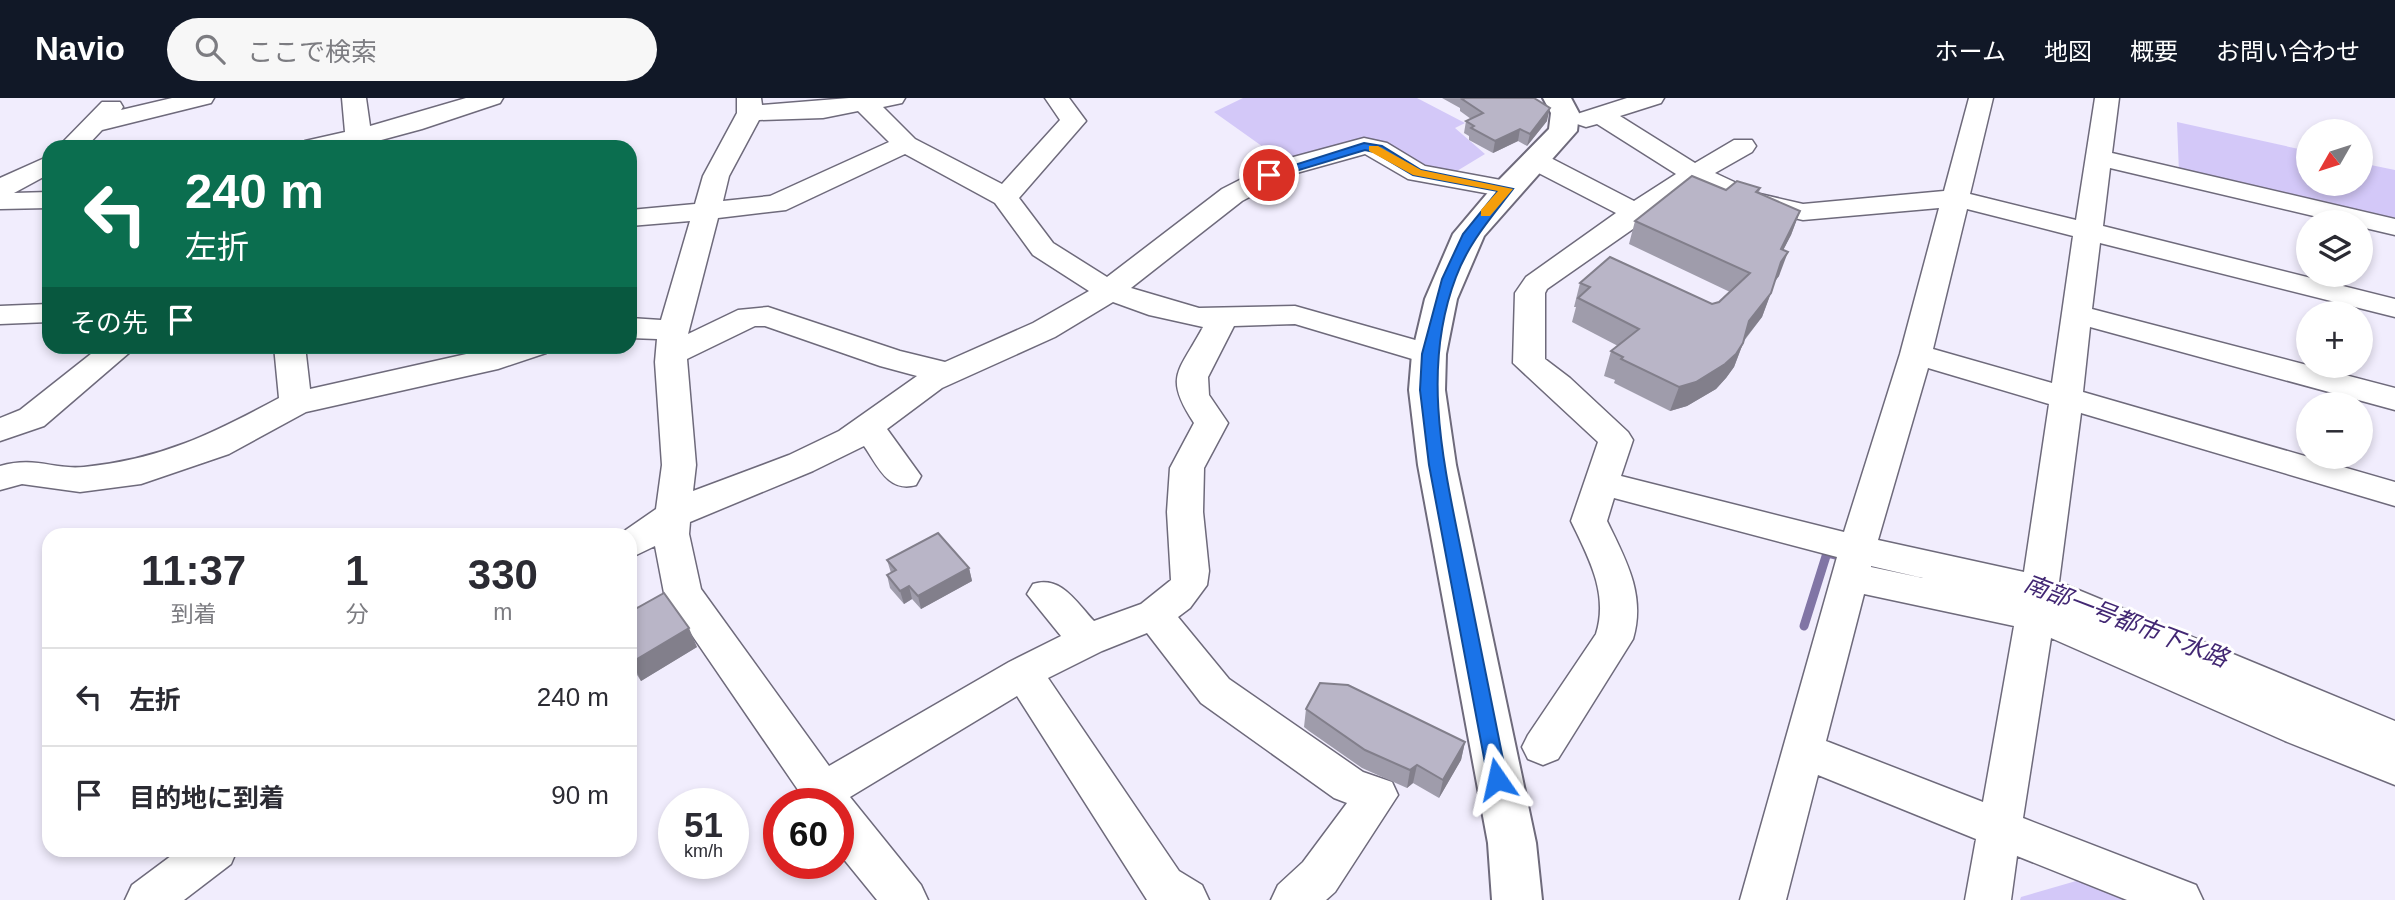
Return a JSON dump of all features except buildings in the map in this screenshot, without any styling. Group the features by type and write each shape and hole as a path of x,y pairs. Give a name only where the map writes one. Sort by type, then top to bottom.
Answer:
{"main road":[{"path":"1517,900 1512,844 1430,427 1429,354 1441,299 1464,245 1483,215 1574,112"}],"street":[{"path":"79,140 120,98"},
{"path":"96,124 202,98"},
{"path":"354,98 359,138"},
{"path":"349,140 413,124 491,98"},
{"path":"820,788 683,593 671,534 679,465 672,342 709,211 716,176 749,105 866,105 893,98"},
{"path":"1005,197 1073,121 1057,98"},
{"path":"1574,112 1652,98"},
{"path":"1763,900 1854,563 1916,354 1981,98"},
{"path":"1987,900 2069,400 2076,314 2107,98"},
{"path":"866,105 906,144 1005,197 1031,237 1058,262 1112,289 1167,310 1199,317 1254,313 1293,315 1429,354"},
{"path":"1574,112 1766,207 1803,212 1955,198 2395,308"},
{"path":"637,217 776,204 906,144"},
{"path":"637,540 671,516 801,463 868,428 917,390 947,373 1044,330 1112,289 1232,195 1284,168 1364,146 1378,149 1418,173 1507,189"},
{"path":"1543,747 1614,639 1621,622 1618,584 1589,521 1590,509 1616,440 1559,385 1529,363 1530,293 1536,283 1634,212 1695,172 1743,146"},
{"path":"2099,158 2395,227"},
{"path":"1534,160 1634,212"},
{"path":"0,189 42,168"},
{"path":"0,201 42,200"},
{"path":"0,315 42,313"},
{"path":"2076,314 2395,399"},
{"path":"637,330 672,342 749,317 768,316 891,359 947,373"},
{"path":"853,788 1023,673 1088,640 1154,614 1177,598 1188,584 1191,571 1185,512 1187,468 1211,423 1193,396 1192,377 1224,317"},
{"path":"0,430 32,418 112,354"},
{"path":"290,354 296,403"},
{"path":"0,478 22,472 80,480 141,472 217,446 296,403 512,354"},
{"path":"1916,354 2395,494"},
{"path":"868,428 904,475"},
{"path":"1602,483 1854,563 2038,602 2395,739"},
{"path":"1046,594 1088,640"},
{"path":"2038,602 2299,729 2395,767"},
{"path":"1154,614 1215,691 1349,785 1377,795 1319,877 1294,900"},
{"path":"1023,673 1163,886 1185,900"},
{"path":"1804,751 2180,900"},
{"path":"854,838 905,900"},
{"path":"149,900 206,857"}],"shaded area":[{"path":"1243,98 1417,98 1465,123 1455,128 1485,154 1447,177 1379,145 1287,164 1214,112"},
{"path":"2177,122 2296,148 2296,196 2373,196 2373,165 2395,170 2395,223 2373,218 2373,210 2339,210 2179,173"},
{"path":"2083,879 2137,900 2020,900 2021,897"}],"waterway":[{"name":"南部一号都市下水路","path":"1804,626 1827,553 1835,555"}],"slow traffic":[{"path":"1374,148 1418,173 1444,180 1507,189 1485,213"}],"route":[{"path":"1269,175 1284,168 1364,146 1378,149 1418,173 1444,180 1507,189 1469,234 1448,279 1429,354 1427,390 1430,427 1497,779"}]}
